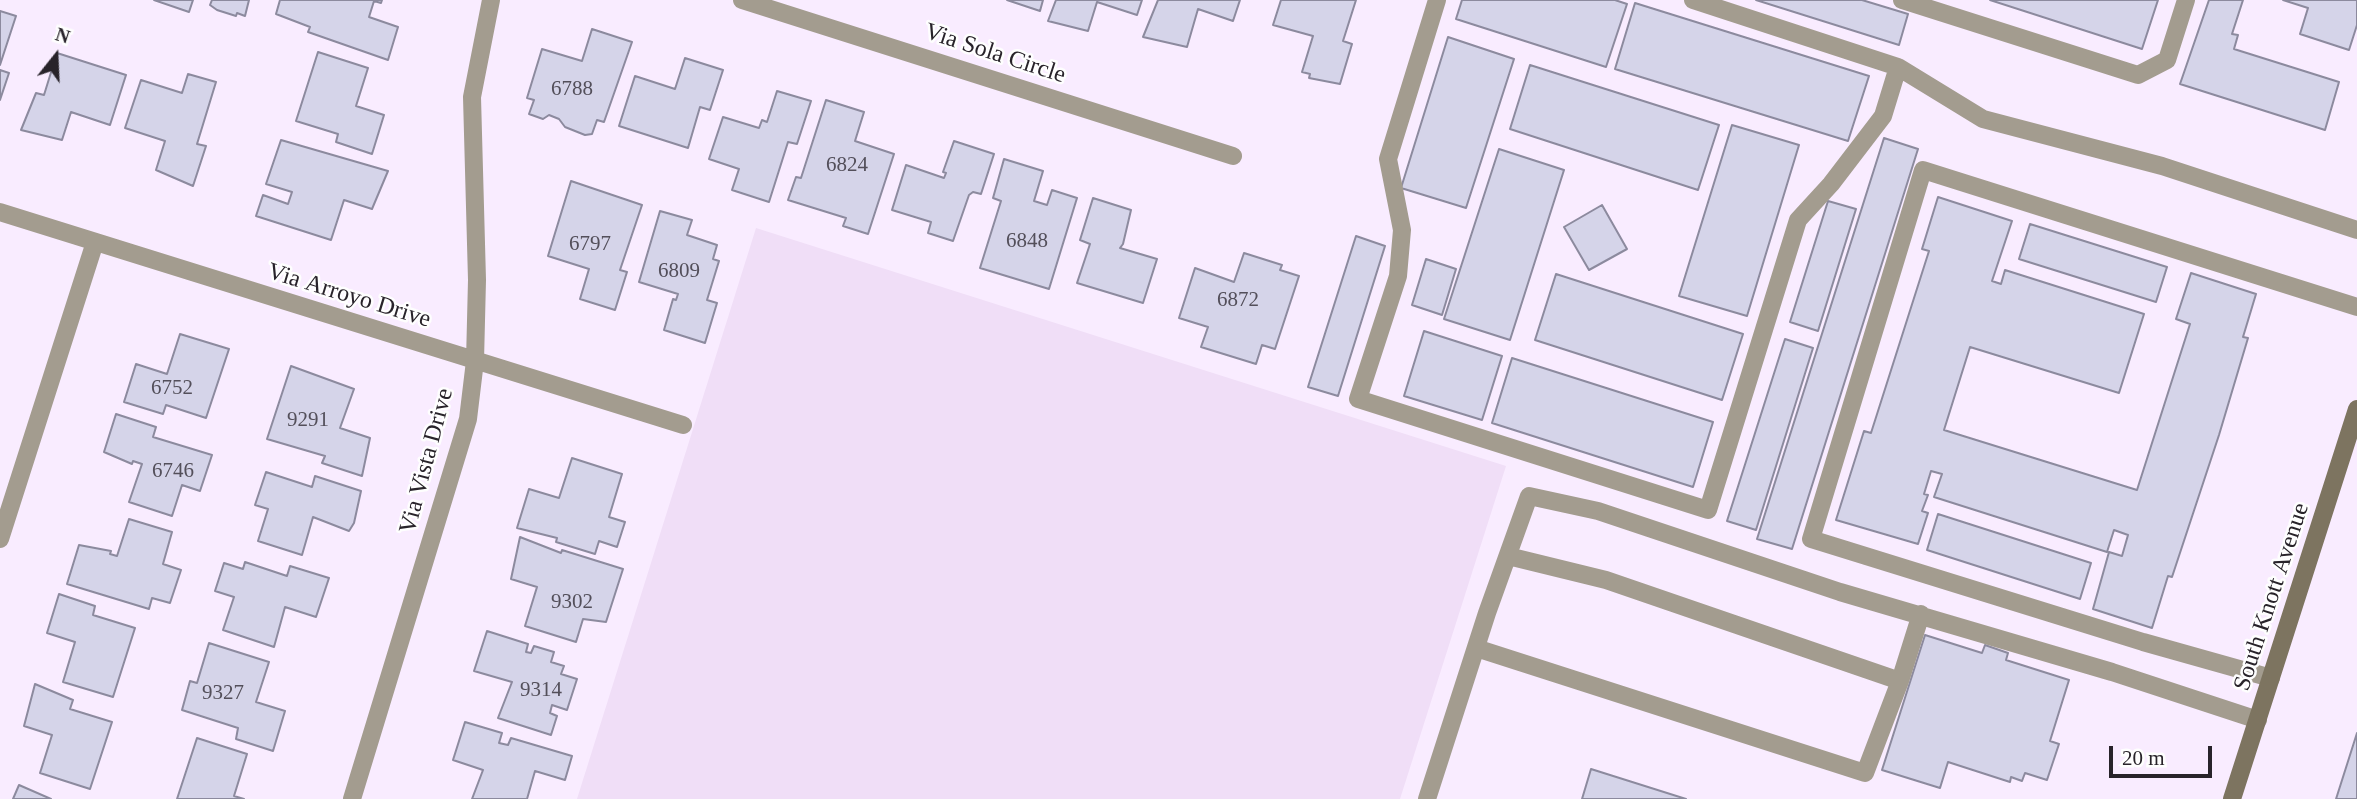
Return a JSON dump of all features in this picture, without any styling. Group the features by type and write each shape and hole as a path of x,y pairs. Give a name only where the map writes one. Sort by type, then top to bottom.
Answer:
{"main road":[{"name":"South Knott Avenue","path":"2232,799 2357,409"}],"street":[{"name":"Via Vista Drive","path":"352,799 468,419 475,361 472,97 491,0"},
{"name":"Via Sola Circle","path":"742,0 1233,156"},
{"path":"1437,0 1388,159 1402,230 1398,276 1358,399 1708,510 1798,220 1831,184 1883,116 1898,67"},
{"path":"1693,0 1898,67 1983,119 2162,166 2357,230"},
{"path":"1902,0 2138,75 2167,60 2186,0"},
{"path":"2272,678 2143,642 1811,539 1923,170 2357,307"},
{"name":"Via Arroyo Drive","path":"0,212 683,425"},
{"path":"0,539 95,242"},
{"path":"1427,799 1476,648 1530,496 1598,512 1840,592 2112,672 2258,720"},
{"path":"1508,556 1606,580 1900,681"},
{"path":"1476,648 1865,773 1900,681 1921,614"}],"shaded area":[{"path":"756,228 1506,466 1400,799 577,799"}],"building":[{"path":"154,0 193,0 189,12"},
{"path":"212,0 249,0 245,16 237,13 236,16 217,10 210,5"},
{"path":"280,0 382,0 381,3 374,1 369,17 398,27 388,60 308,32 310,27 276,14"},
{"path":"1007,0 1043,0 1040,11"},
{"path":"1056,0 1142,0 1137,15 1097,2 1088,31 1048,21"},
{"path":"1158,0 1240,0 1233,21 1198,9 1187,47 1143,37"},
{"path":"1281,0 1356,0 1343,41 1352,44 1340,84 1309,78 1310,74 1302,72 1313,36 1273,25"},
{"path":"1462,0 1615,0 1627,4 1606,67 1456,19"},
{"path":"1756,0 1862,0 1908,14 1899,45"},
{"path":"1990,0 2158,0 2142,49"},
{"path":"2209,0 2243,0 2232,34 2238,35 2234,49 2339,82 2325,130 2180,84"},
{"path":"2283,0 2357,0 2357,25 2349,50 2300,34 2308,8"},
{"path":"1635,3 1869,76 1848,141 1615,69"},
{"path":"0,11 16,16 0,65"},
{"path":"592,29 632,42 604,122 597,120 592,134 585,135 565,127 559,119 549,115 543,119 529,114 534,100 527,98 542,49 582,61"},
{"path":"1448,37 1514,59 1466,208 1401,188"},
{"path":"318,52 368,68 356,106 384,115 372,154 336,142 338,134 296,121"},
{"path":"57,53 126,75 110,125 71,112 62,140 21,130 36,93 44,95"},
{"path":"685,58 723,70 710,110 700,107 688,148 619,126 635,76 675,89"},
{"path":"1530,65 1719,125 1698,190 1510,129"},
{"path":"0,70 9,73 0,100"},
{"path":"188,74 216,82 197,144 206,146 193,186 156,170 165,141 125,128 141,80 182,93"},
{"path":"777,91 811,101 797,144 788,142 769,202 732,190 739,169 709,159 723,117 759,128 762,120 767,122"},
{"path":"826,100 864,112 855,141 894,154 868,234 843,226 846,218 788,200 796,177 801,178"},
{"path":"1732,125 1799,145 1747,316 1679,296"},
{"path":"1884,138 1918,149 1792,549 1757,539"},
{"path":"281,140 388,171 372,209 344,200 331,240 256,216 263,195 288,204 292,192 266,184"},
{"path":"954,141 994,154 981,194 973,192 969,195 953,241 928,233 931,222 892,210 906,165 944,178 946,173 943,172"},
{"path":"1499,149 1564,170 1510,340 1444,319"},
{"path":"1004,159 1043,171 1034,201 1047,205 1052,190 1077,198 1049,289 980,268 1001,201 993,198"},
{"path":"571,181 642,205 620,270 627,272 615,310 580,299 589,269 548,256"},
{"path":"1938,197 2012,221 1992,281 2001,284 2005,270 2144,314 2119,393 1970,347 1944,430 2137,490 2190,324 2176,319 2191,273 2256,294 2243,337 2248,338 2219,435 2172,577 2168,576 2152,628 2093,609 2109,552 2122,556 2128,535 2114,530 2107,552 1934,497 1942,474 1931,471 1924,494 1928,495 1922,511 1928,513 1918,544 1836,520 1864,431 1871,433 1929,251 1922,249"},
{"path":"1093,198 1131,210 1120,248 1157,259 1143,303 1077,283 1090,244 1080,240"},
{"path":"1828,201 1856,209 1818,331 1790,322"},
{"path":"1602,205 1627,249 1589,270 1564,227"},
{"path":"660,211 692,220 687,235 717,245 713,259 719,261 707,300 717,303 705,343 664,330 673,299 676,300 678,294 639,282"},
{"path":"2030,224 2167,267 2156,302 2019,259"},
{"path":"1356,236 1385,246 1338,396 1308,387"},
{"path":"1244,253 1282,265 1280,270 1299,276 1275,349 1262,345 1256,364 1201,347 1208,327 1179,318 1195,268 1234,282"},
{"path":"1426,259 1456,269 1442,315 1412,305"},
{"path":"1556,274 1743,334 1722,400 1535,340"},
{"path":"1424,331 1502,356 1482,420 1404,396"},
{"path":"180,334 229,349 206,418 166,405 163,414 124,402 136,364 167,374"},
{"path":"1785,339 1813,348 1756,530 1727,521"},
{"path":"1512,358 1713,422 1693,487 1492,423"},
{"path":"291,366 354,389 340,428 370,438 362,476 322,463 325,456 267,439"},
{"path":"116,414 156,427 153,437 212,455 200,491 182,485 172,516 129,502 142,464 133,461 132,464 104,452"},
{"path":"572,458 622,474 609,517 625,522 617,547 599,541 595,554 556,542 557,538 517,528 529,489 559,498"},
{"path":"266,472 312,487 315,476 361,491 354,523 349,531 313,517 302,555 258,541 268,509 255,505"},
{"path":"1938,514 2091,563 2080,599 1927,550"},
{"path":"129,519 172,532 163,564 181,570 170,603 152,598 149,609 67,584 79,545 111,551 110,554 117,556"},
{"path":"520,537 561,553 562,550 623,569 606,622 583,619 576,642 525,626 537,587 511,579"},
{"path":"245,562 287,576 290,566 329,578 316,617 285,607 274,647 223,630 234,597 215,591 224,563 243,569"},
{"path":"59,594 95,606 93,615 135,628 113,697 63,682 75,642 47,633"},
{"path":"487,631 528,644 526,652 531,653 534,646 554,652 551,662 564,666 561,674 577,679 567,710 552,705 550,713 557,716 551,735 498,718 512,682 474,671"},
{"path":"1925,635 1982,653 1985,645 2008,653 2006,660 2069,680 2050,741 2059,744 2047,780 2025,773 2022,781 2011,777 2010,782 1948,762 1940,788 1882,770"},
{"path":"209,643 269,662 256,702 285,711 273,751 236,739 238,728 182,710 190,681 197,683"},
{"path":"35,684 73,700 70,709 112,722 90,789 40,773 52,735 24,726"},
{"path":"465,722 502,733 499,743 508,745 511,738 572,756 565,780 535,771 527,799 472,799 483,770 453,760"},
{"path":"2357,733 2357,799 2336,799"},
{"path":"197,738 247,754 234,796 244,799 177,799"},
{"path":"1591,769 1686,799 1582,799"},
{"path":"19,785 51,799 13,799"}]}
